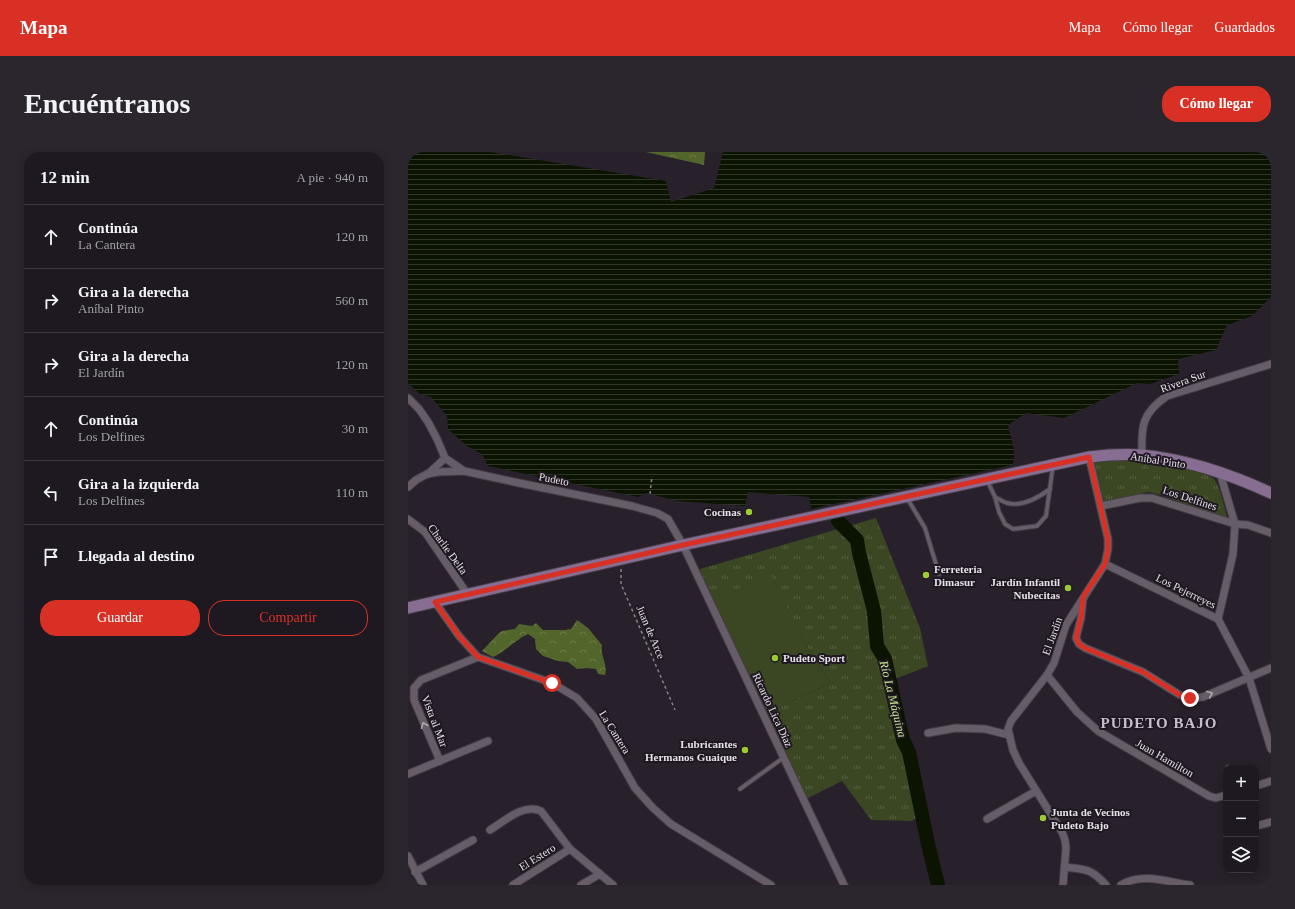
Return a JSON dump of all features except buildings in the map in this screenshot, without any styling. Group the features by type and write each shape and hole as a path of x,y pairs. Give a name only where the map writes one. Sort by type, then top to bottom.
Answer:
{"main road":[{"name":"Aníbal Pinto","path":"408,608 683,545 1089,457 1117,454 1142,455 1181,462 1220,473 1271,493"}],"street":[{"name":"Rivera Sur","path":"1142,455 1141,441 1143,428 1148,413 1158,402 1167,396 1271,364"},
{"path":"408,398 419,409 428,422 445,458 464,471"},
{"name":"El Jardín","path":"1009,735 1008,729 1011,721 1047,675 1054,663 1066,625 1105,564 1108,539 1089,457"},
{"path":"427,474 445,458"},
{"name":"Pudeto","path":"408,487 416,480 427,474 445,471 464,471 632,506 658,513 671,522 683,545"},
{"path":"1218,619 1233,554 1234,524 1220,473"},
{"name":"Los Delfines","path":"1101,506 1140,498 1152,498 1234,524 1248,526 1271,533"},
{"name":"Charlie Delta","path":"408,519 425,532 468,595"},
{"name":"Ricardo Lica Díaz","path":"683,545 844,885"},
{"name":"Los Pejerreyes","path":"1105,564 1218,619 1249,678 1271,749"},
{"path":"1083,597 1081,618 1076,638 1079,644 1085,648 1143,672 1180,695 1190,698 1203,697 1271,668"},
{"name":"La Cantera","path":"435,602 459,636 478,657 552,683 577,698 596,719 635,788 653,808 671,824 771,885"},
{"name":"Vista al Mar","path":"440,761 414,700 414,688 422,680 478,657"},
{"name":"Juan Hamilton","path":"1047,675 1077,712 1098,731 1209,796 1216,798 1223,796"},
{"path":"928,733 956,728 985,729 1009,735 1013,750 1036,791 1062,832 1065,840 1063,885"},
{"path":"408,774 488,741"},
{"path":"1259,785 1271,781"},
{"path":"986,819 1036,791"},
{"name":"El Estero","path":"490,830 522,810 535,808 541,811 570,849 613,885"},
{"path":"1259,825 1271,822"},
{"path":"416,872 473,840"},
{"name":"El Estero","path":"515,884 570,849"},
{"path":"408,856 423,885"},
{"path":"1065,867 1086,869 1094,873 1106,885"},
{"path":"581,885 600,874"},
{"path":"1122,885 1133,880 1146,878 1190,885"}],"lane":[{"path":"987,479 1005,524 1013,529 1037,526 1046,516 1053,464"},
{"path":"995,497 1008,503 1024,502 1040,496 1050,489"},
{"path":"906,496 925,528 939,574"},
{"path":"740,789 783,758"}],"path":[{"path":"650,494 652,476"},
{"name":"Juan de Arce","path":"622,559 621,584 676,710"}],"green space":[{"path":"646,152 705,152 704,165"},
{"path":"1130,459 1175,466 1200,472 1214,479 1222,498 1228,520 1161,495 1148,492 1104,502 1094,461"},
{"path":"876,518 920,628 928,666 895,679 927,810 912,821 871,820 842,781 802,801 761,716 830,683 799,634 708,599 700,569"},
{"name":"Pudeto Sport","path":"772,576 799,634 830,683 761,716 708,599"},
{"path":"577,620 588,628 602,645 602,653 606,667 605,675 598,674 596,669 577,669 568,662 558,661 543,656 536,649 535,639 528,634 493,657 482,651 499,633 502,631 515,629 519,624 532,626 536,623 543,630 565,630 571,629"}],"shaded area":[{"path":"408,152 491,152 666,181 671,202 714,188 723,152 1271,152 1271,297 1252,316 1227,325 1216,350 1178,359 1179,374 1150,384 1137,383 1064,418 1026,413 1008,425 1014,451 1014,461 1012,465 811,509 809,497 748,492 745,506 678,501 646,493 638,497 488,466 482,454 467,446 448,429 447,416 431,397 420,394 408,383"}],"waterway":[{"name":"Río La Máquina","path":"838,521 857,540 874,611 877,646 885,659 903,740 909,752 938,885"}],"place":[{"name":"Cocinas","path":"749,512"},
{"name":"Ferreteria Dimasur","path":"926,575"},
{"name":"Jardín Infantil Nubecitas","path":"1068,588"},
{"name":"Pudeto Sport","path":"775,658"},
{"name":"Lubricantes Hermanos Guaique","path":"745,750"},
{"name":"Junta de Vecinos Pudeto Bajo","path":"1043,818"}],"district":[{"name":"PUDETO BAJO","path":"1159,723"}],"route":[{"path":"552,683 522,671 478,657 459,636 435,602 683,545 1089,457 1108,539 1108,549 1105,564 1083,597 1081,618 1076,638 1079,644 1085,648 1143,672 1180,695 1190,698"}]}
